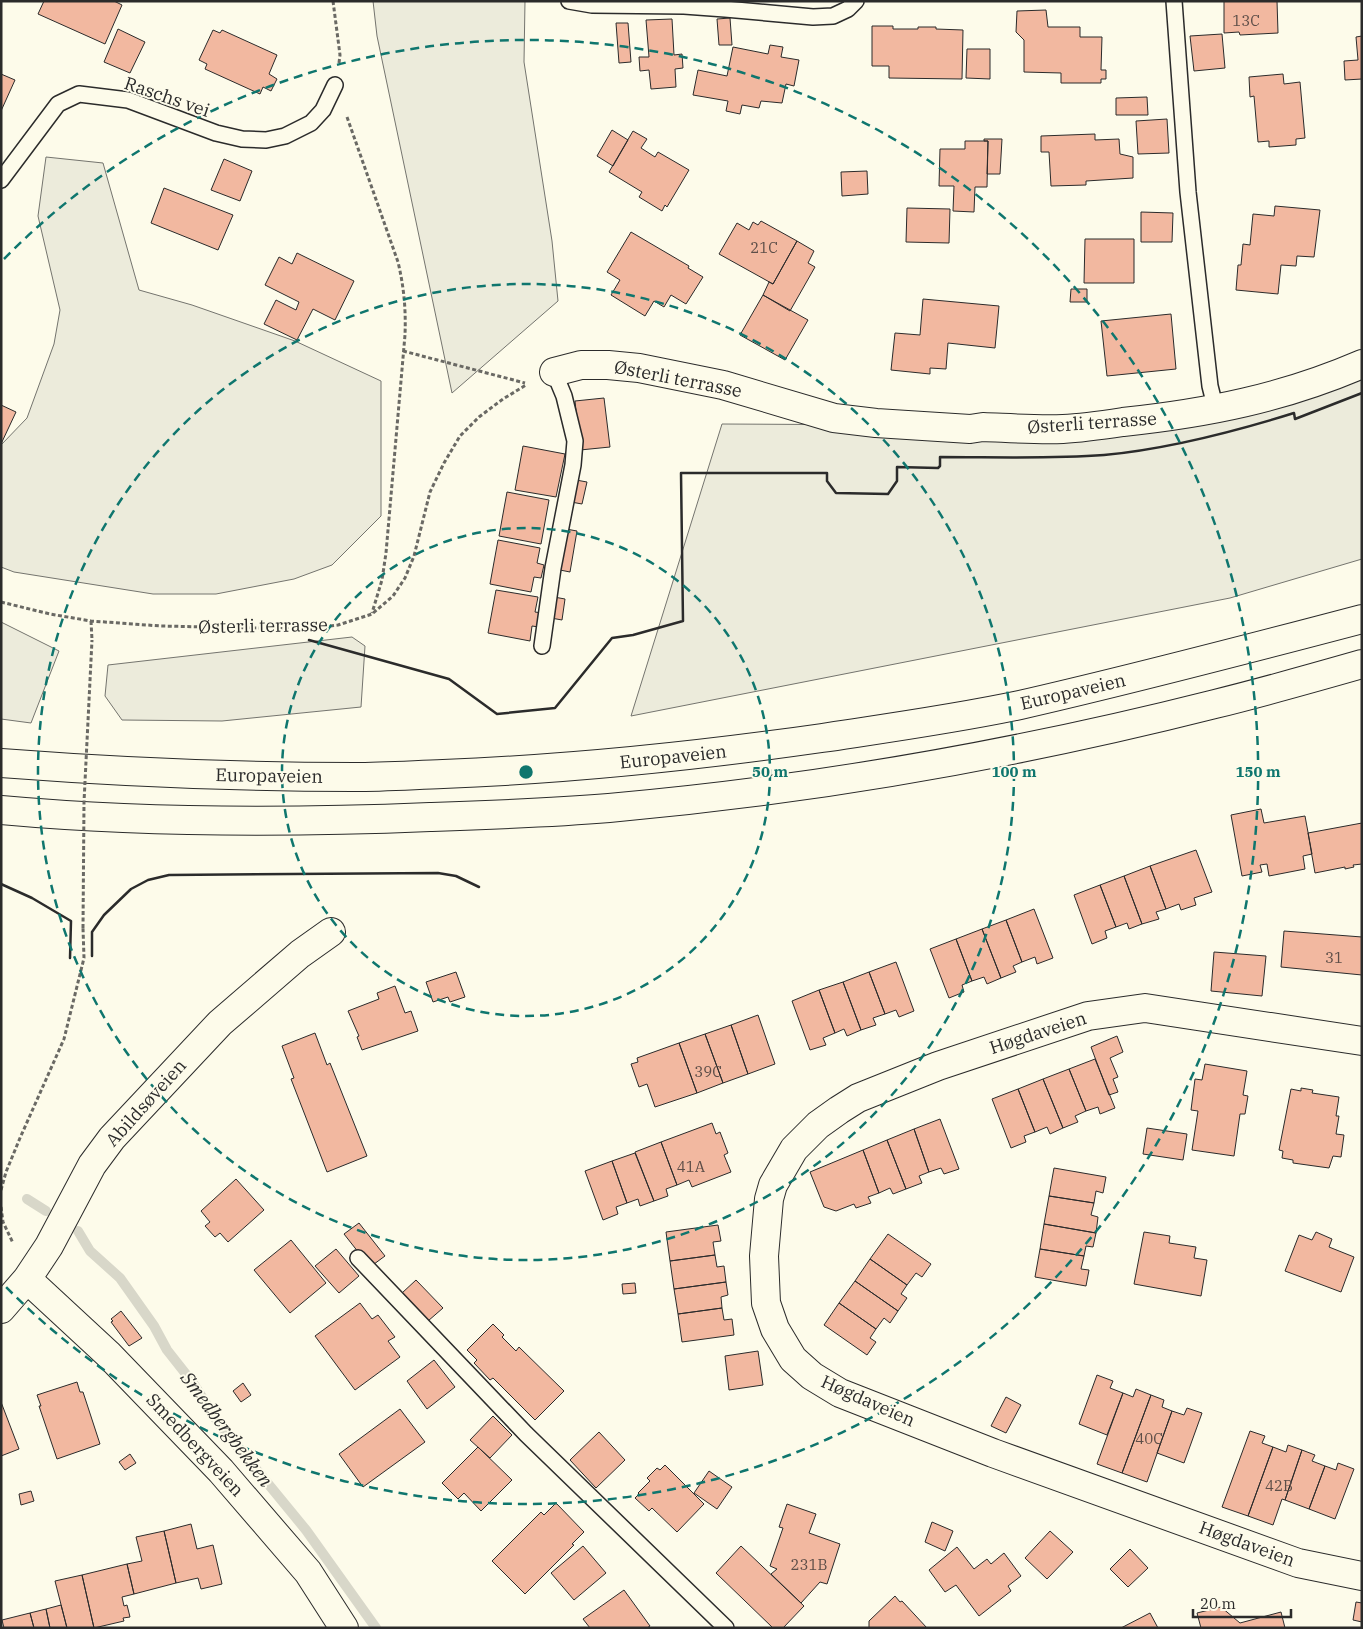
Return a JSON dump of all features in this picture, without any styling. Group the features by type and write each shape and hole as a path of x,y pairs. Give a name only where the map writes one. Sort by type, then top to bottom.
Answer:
{"main road":[{"name":"Østerli terrasse","path":"554,372 581,365 639,368 723,385 834,418 876,423 951,428 1063,429 1172,417 1275,396 1362,364"},
{"name":"Europaveien","path":"1,763 221,776 358,777 486,772 609,764 730,751 905,726 1018,705 1206,661 1362,619"},
{"path":"1,810 106,817 235,822 360,820 547,813 611,808 830,782 971,757 1118,728 1362,664"},
{"name":"Abildsøveien","path":"1,1309 27,1279 49,1246 92,1165 112,1138 220,1024 300,954 330,932"},
{"name":"Høgdaveien","path":"1362,1040 1145,1008 1088,1016 938,1066 858,1098 818,1125 794,1149 773,1184 769,1198 764,1256 766,1303 775,1329 793,1359 812,1376 840,1393 993,1453 1298,1563 1362,1576"},
{"name":"Smedbergveien","path":"27,1279 108,1354 221,1471 308,1572 344,1628"}],"lane":[{"path":"569,1 592,6 684,6 813,17 833,16 848,9 856,1"},
{"path":"1174,1 1189,202 1210,386 1213,398 1219,408"},
{"name":"Raschs vei","path":"1,180 58,104 79,94 128,100 216,134 242,139 266,140 285,136 311,123 323,110 335,85"},
{"path":"542,646 553,568 573,465 575,441 564,396 554,372"},
{"path":"358,1258 526,1434 726,1628"}],"path":[{"path":"333,1 340,55 335,85 398,262 404,286 406,312 386,553 382,580 372,614"},
{"name":"Østerli terrasse","path":"91,621 161,626 303,629 338,626 372,614 392,596 405,578 414,556 430,492 460,436 479,417 503,399 528,384 403,351"},
{"path":"1,602 50,614 91,621 92,640 84,802 84,958 64,1039 20,1138 1,1190"}],"shaded area":[{"path":"373,1 525,1 524,62 552,241 558,301 452,393 377,36"},
{"path":"46,157 103,163 139,290 192,305 295,341 381,381 381,516 332,565 294,579 216,594 153,594 14,572 1,567 1,445 27,418 54,344 60,310 38,216"},
{"path":"1362,362 1362,559 1230,598 631,716 722,424 911,425 1179,419"},
{"path":"1,622 59,651 31,723 1,719"},
{"path":"352,637 365,646 361,707 222,721 122,720 105,696 108,665"}],"building":[{"path":"44,1 114,1 122,5 105,44 38,14"},
{"path":"1224,1 1277,1 1278,33 1240,35 1239,32 1224,33"},
{"path":"1046,10 1048,27 1080,27 1080,37 1102,37 1101,70 1106,70 1106,79 1101,79 1101,83 1061,83 1061,73 1024,72 1024,40 1016,32 1017,11"},
{"path":"730,18 732,45 719,45 717,19"},
{"path":"672,19 674,55 682,54 683,68 675,69 676,87 651,89 649,70 640,71 639,57 649,57 646,20"},
{"path":"616,23 628,23 631,62 619,63"},
{"path":"872,26 893,26 893,29 936,27 936,29 963,30 962,79 889,78 889,66 872,66"},
{"path":"118,29 145,42 130,73 104,62"},
{"path":"213,30 220,33 222,30 277,55 269,74 277,79 271,91 263,87 260,94 205,69 207,64 199,60"},
{"path":"1222,34 1225,68 1194,71 1190,36"},
{"path":"1362,36 1362,79 1345,80 1344,61 1358,60 1356,37"},
{"path":"770,45 783,47 781,57 799,60 794,86 786,84 782,103 761,101 759,108 742,105 740,114 726,111 728,101 693,95 698,70 727,76 733,47 768,54"},
{"path":"967,49 990,49 990,79 966,78"},
{"path":"1,74 15,80 1,111"},
{"path":"1283,74 1284,84 1300,82 1305,138 1296,139 1296,145 1269,147 1269,141 1258,142 1254,96 1250,97 1249,77"},
{"path":"1147,97 1148,115 1116,115 1116,98"},
{"path":"1167,119 1169,153 1138,154 1136,121"},
{"path":"612,130 628,140 613,166 597,156"},
{"path":"633,131 647,139 641,148 655,157 658,152 689,170 667,207 665,205 662,211 639,197 642,192 609,172"},
{"path":"1095,134 1095,140 1119,139 1120,154 1133,157 1133,178 1086,181 1086,185 1051,186 1049,152 1041,152 1041,136"},
{"path":"984,139 1002,139 1000,174 987,174 988,141 984,141"},
{"path":"965,141 988,141 987,187 975,187 974,212 953,211 954,186 939,186 940,149 965,149"},
{"path":"224,159 252,171 240,201 211,190"},
{"path":"867,171 868,194 842,196 841,172"},
{"path":"164,188 233,215 218,250 151,223"},
{"path":"1275,206 1320,210 1314,257 1297,256 1296,266 1281,265 1278,294 1236,290 1238,265 1241,265 1243,244 1250,245 1253,214 1274,216"},
{"path":"907,208 950,209 949,243 906,242"},
{"path":"1141,212 1173,213 1172,242 1141,242"},
{"path":"761,221 797,241 773,284 719,254 737,223 749,230 753,222 758,225"},
{"path":"631,232 689,266 688,268 703,277 686,304 671,295 664,307 654,301 645,316 611,295 620,280 607,272"},
{"path":"1085,239 1134,239 1134,283 1084,283"},
{"path":"797,241 814,251 808,263 815,267 790,311 763,295 769,282 773,284"},
{"path":"297,253 354,281 335,320 313,309 297,340 264,324 276,300 296,310 299,302 265,285 279,257 292,264"},
{"path":"1071,289 1087,289 1087,302 1070,302"},
{"path":"763,295 808,320 785,360 740,335"},
{"path":"923,299 999,306 995,348 948,343 946,369 930,368 930,374 891,370 895,333 920,335"},
{"path":"1171,314 1176,369 1107,376 1101,321"},
{"path":"604,398 610,447 580,450 575,401"},
{"path":"1,405 16,412 1,444"},
{"path":"523,446 565,454 556,497 515,490"},
{"path":"576,480 587,482 582,504 571,502"},
{"path":"507,492 549,500 541,544 499,536"},
{"path":"566,529 577,531 570,572 560,570"},
{"path":"498,540 540,548 537,563 544,565 541,578 534,577 531,592 490,584"},
{"path":"496,590 538,597 535,612 542,613 539,627 532,626 530,641 488,633"},
{"path":"554,597 565,599 562,620 551,618"},
{"path":"1261,809 1264,823 1305,816 1312,854 1303,856 1305,869 1269,876 1267,864 1260,865 1262,872 1242,876 1231,815"},
{"path":"1362,823 1362,864 1353,865 1354,867 1345,869 1345,867 1315,873 1308,833"},
{"path":"1196,850 1212,892 1194,898 1196,905 1181,910 1179,904 1166,909 1150,866"},
{"path":"1150,866 1166,909 1156,912 1159,919 1142,924 1124,876"},
{"path":"1124,876 1142,924 1129,929 1127,923 1116,927 1100,885"},
{"path":"1100,885 1116,927 1105,931 1107,938 1092,944 1074,895"},
{"path":"1034,909 1053,958 1037,964 1035,957 1022,962 1006,920"},
{"path":"1006,920 1022,962 1013,966 1016,972 1001,978 982,929"},
{"path":"982,929 1001,978 987,984 984,977 972,981 956,939"},
{"path":"1284,931 1362,937 1362,975 1281,967"},
{"path":"956,939 972,981 962,985 964,992 949,998 930,949"},
{"path":"1214,952 1266,956 1262,996 1211,991"},
{"path":"896,962 914,1011 899,1017 896,1010 885,1014 869,972"},
{"path":"456,972 465,997 450,1002 448,997 433,1002 426,982"},
{"path":"869,972 885,1014 873,1018 876,1025 861,1030 843,982"},
{"path":"843,982 861,1030 847,1036 844,1029 835,1033 819,990"},
{"path":"395,986 405,1013 411,1011 418,1031 362,1050 357,1037 359,1036 348,1011 379,999 377,993"},
{"path":"819,990 835,1033 823,1038 826,1045 810,1050 792,1001"},
{"path":"758,1015 775,1064 748,1074 731,1025"},
{"path":"731,1025 748,1074 723,1083 705,1034"},
{"path":"315,1033 327,1065 330,1063 367,1156 327,1172 291,1079 294,1078 282,1046"},
{"path":"705,1034 723,1083 697,1093 679,1043"},
{"path":"1117,1036 1123,1052 1110,1058 1118,1077 1113,1079 1118,1092 1109,1095 1091,1047"},
{"path":"679,1043 697,1093 655,1107 647,1084 639,1087 631,1064 638,1062 637,1058"},
{"path":"1095,1059 1115,1108 1100,1114 1098,1107 1086,1111 1069,1069"},
{"path":"1205,1064 1247,1071 1243,1095 1248,1096 1245,1114 1240,1114 1234,1156 1192,1150 1198,1111 1191,1110 1195,1079 1202,1080"},
{"path":"1069,1069 1086,1111 1075,1116 1078,1122 1063,1128 1043,1079"},
{"path":"1043,1079 1063,1128 1050,1134 1047,1127 1035,1132 1018,1089"},
{"path":"1301,1088 1313,1090 1312,1093 1339,1097 1336,1116 1339,1116 1336,1134 1344,1135 1341,1157 1333,1156 1329,1168 1293,1163 1293,1160 1282,1158 1283,1151 1279,1150 1291,1089 1301,1091"},
{"path":"1018,1089 1035,1132 1024,1136 1026,1142 1011,1148 992,1099"},
{"path":"940,1119 959,1169 944,1174 941,1168 929,1172 914,1129"},
{"path":"712,1123 716,1134 720,1132 728,1153 724,1155 731,1172 692,1187 689,1180 677,1185 661,1142"},
{"path":"1147,1128 1187,1134 1183,1160 1143,1154"},
{"path":"914,1129 929,1172 919,1176 922,1183 906,1189 887,1140"},
{"path":"887,1140 906,1189 893,1194 890,1188 879,1193 863,1150"},
{"path":"661,1142 677,1185 666,1189 668,1196 654,1201 635,1152"},
{"path":"863,1150 879,1193 868,1197 871,1203 856,1208 854,1204 836,1211 824,1207 810,1172"},
{"path":"635,1153 654,1201 640,1206 638,1199 627,1203 612,1161"},
{"path":"612,1161 627,1203 616,1207 618,1214 603,1220 585,1171"},
{"path":"1054,1168 1106,1177 1103,1193 1096,1191 1094,1203 1049,1196"},
{"path":"236,1179 264,1210 228,1242 220,1233 215,1237 205,1226 210,1222 201,1211"},
{"path":"1049,1196 1094,1203 1091,1215 1098,1217 1096,1233 1044,1224"},
{"path":"359,1223 385,1256 370,1267 344,1234"},
{"path":"1044,1224 1096,1233 1093,1247 1086,1246 1084,1256 1040,1249"},
{"path":"718,1225 721,1241 713,1242 715,1255 670,1261 666,1232"},
{"path":"1144,1232 1170,1236 1169,1243 1196,1247 1194,1258 1207,1260 1201,1296 1134,1284"},
{"path":"1316,1232 1332,1239 1329,1247 1354,1257 1341,1292 1285,1271 1299,1235 1312,1240"},
{"path":"888,1234 931,1264 922,1277 916,1273 907,1285 870,1259"},
{"path":"291,1240 326,1283 290,1313 254,1270"},
{"path":"336,1249 359,1276 339,1293 315,1266"},
{"path":"1040,1249 1084,1256 1081,1269 1089,1270 1086,1286 1035,1277"},
{"path":"715,1255 717,1267 724,1266 726,1282 674,1289 670,1261"},
{"path":"870,1259 907,1285 901,1294 907,1298 898,1311 855,1281"},
{"path":"416,1280 443,1308 428,1321 402,1293"},
{"path":"855,1281 898,1311 890,1323 884,1318 876,1329 839,1303"},
{"path":"726,1282 728,1295 721,1297 722,1308 678,1314 674,1289"},
{"path":"635,1283 636,1293 623,1294 622,1284"},
{"path":"360,1303 372,1319 378,1315 395,1337 388,1341 400,1357 355,1390 315,1336"},
{"path":"839,1303 876,1329 870,1338 876,1342 867,1355 824,1325"},
{"path":"722,1308 724,1320 732,1319 734,1335 682,1342 678,1314"},
{"path":"121,1311 142,1338 129,1346 111,1322 113,1321 111,1319"},
{"path":"493,1324 504,1335 502,1337 516,1351 519,1347 564,1391 535,1420 493,1378 490,1380 474,1363 477,1360 467,1350"},
{"path":"758,1351 763,1385 729,1390 725,1356"},
{"path":"434,1360 455,1387 427,1409 407,1381"},
{"path":"1097,1375 1113,1381 1110,1388 1123,1393 1107,1435 1079,1424"},
{"path":"77,1382 80,1392 83,1392 100,1444 57,1459 37,1395"},
{"path":"243,1383 251,1395 241,1402 233,1391"},
{"path":"1136,1389 1151,1395 1122,1473 1097,1464 1123,1393 1133,1397"},
{"path":"1151,1395 1164,1400 1162,1407 1172,1411 1147,1482 1122,1473"},
{"path":"1006,1397 1021,1405 1006,1433 991,1426"},
{"path":"1,1402 19,1449 1,1456"},
{"path":"1187,1408 1202,1413 1184,1463 1157,1453 1172,1411 1184,1415"},
{"path":"400,1409 425,1442 363,1487 339,1454"},
{"path":"493,1416 512,1435 490,1458 470,1440"},
{"path":"1250,1431 1265,1436 1262,1443 1273,1447 1248,1516 1222,1507"},
{"path":"599,1432 625,1460 596,1488 570,1460"},
{"path":"1288,1445 1302,1450 1285,1500 1282,1499 1273,1525 1248,1516 1273,1447 1286,1452"},
{"path":"478,1447 512,1480 481,1511 464,1493 458,1499 442,1483"},
{"path":"1302,1450 1315,1455 1312,1461 1325,1466 1309,1509 1285,1500"},
{"path":"130,1454 136,1463 125,1470 119,1462"},
{"path":"1338,1463 1354,1469 1335,1519 1309,1509 1325,1466 1336,1470"},
{"path":"665,1465 704,1504 677,1532 652,1508 649,1511 635,1498 650,1481 647,1478 657,1468 660,1470"},
{"path":"709,1471 732,1487 717,1509 694,1493"},
{"path":"31,1491 34,1501 21,1505 19,1494"},
{"path":"556,1503 584,1532 572,1544 574,1545 525,1594 492,1561 541,1512 544,1515"},
{"path":"787,1504 816,1514 809,1533 840,1544 827,1584 820,1582 801,1603 771,1574 777,1569 770,1566 783,1528 779,1527"},
{"path":"932,1522 953,1531 945,1551 925,1542"},
{"path":"191,1524 197,1549 213,1545 222,1584 201,1589 198,1578 176,1583 164,1531"},
{"path":"164,1531 176,1583 134,1594 127,1564 142,1561 136,1537"},
{"path":"1050,1531 1073,1552 1047,1579 1025,1558"},
{"path":"583,1546 606,1573 574,1600 551,1573"},
{"path":"741,1546 804,1606 783,1628 773,1628 716,1573"},
{"path":"957,1547 974,1569 987,1559 991,1564 1004,1553 1021,1576 1008,1586 1011,1591 979,1616 956,1585 945,1592 929,1570"},
{"path":"1130,1549 1148,1568 1128,1587 1110,1569"},
{"path":"127,1564 134,1594 122,1597 124,1606 127,1605 130,1617 123,1618 124,1621 94,1628 82,1575"},
{"path":"82,1575 94,1628 67,1628 55,1581"},
{"path":"624,1590 650,1626 647,1628 590,1628 583,1619"},
{"path":"895,1596 927,1628 869,1628 869,1621"},
{"path":"1356,1602 1362,1603 1362,1622 1353,1620"},
{"path":"61,1605 67,1628 50,1628 46,1609"},
{"path":"1221,1607 1240,1623 1281,1612 1285,1628 1201,1628 1197,1613"},
{"path":"46,1609 50,1628 34,1628 30,1613"},
{"path":"30,1613 34,1628 4,1628 2,1620"},
{"path":"1150,1613 1158,1628 1121,1628"}],"waterway":[{"name":"Smedbergbekken","path":"27,1199 46,1211"},
{"name":"Smedbergbekken","path":"78,1231 90,1251 120,1278 154,1326 167,1350 193,1383 219,1424 306,1530 376,1628"}],"wall":[{"path":"309,640 449,679 497,714 555,708 612,638 633,635 683,621 681,473 827,473 827,481 836,493 888,494 897,481 897,467 938,468 940,466 940,457 1063,457 1104,455 1152,449 1248,427 1294,413 1295,419 1362,393"},
{"path":"92,956 92,932 104,915 131,889 148,880 169,875 438,873 456,876 479,887"},
{"path":"1,884 32,898 71,921 70,958"}]}
